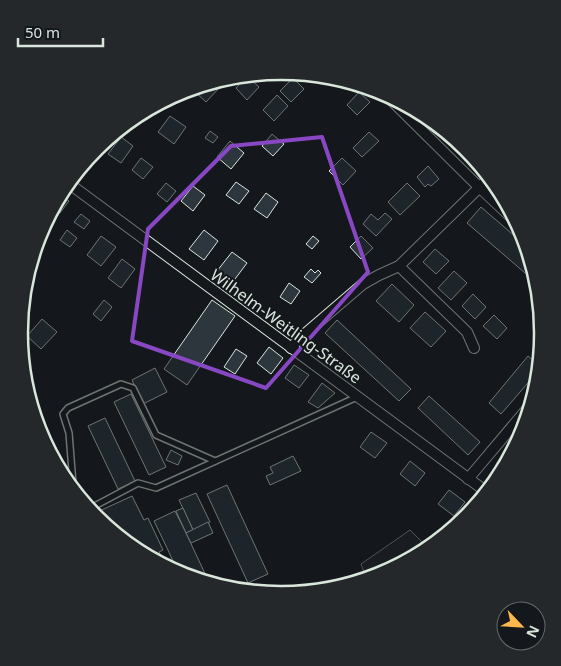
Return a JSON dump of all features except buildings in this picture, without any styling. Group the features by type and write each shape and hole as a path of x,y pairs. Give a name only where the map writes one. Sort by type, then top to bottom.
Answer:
{"street":[{"path":"402,111 478,188 501,208"},
{"path":"291,348 363,284 399,266 484,183"},
{"name":"Wilhelm-Weitling-Straße","path":"74,187 481,488"},
{"path":"399,266 467,332 474,348"},
{"path":"468,479 518,420"}],"lane":[{"path":"72,477 69,433 64,414 68,408 121,384 133,388 156,435 215,461"},
{"path":"96,506 138,483 156,488 357,397"}],"highlighted area":[{"path":"322,137 368,272 266,388 132,341 148,229 231,146"}],"shaded area":[{"path":"410,530 422,542 392,560 364,572 361,564"}]}
